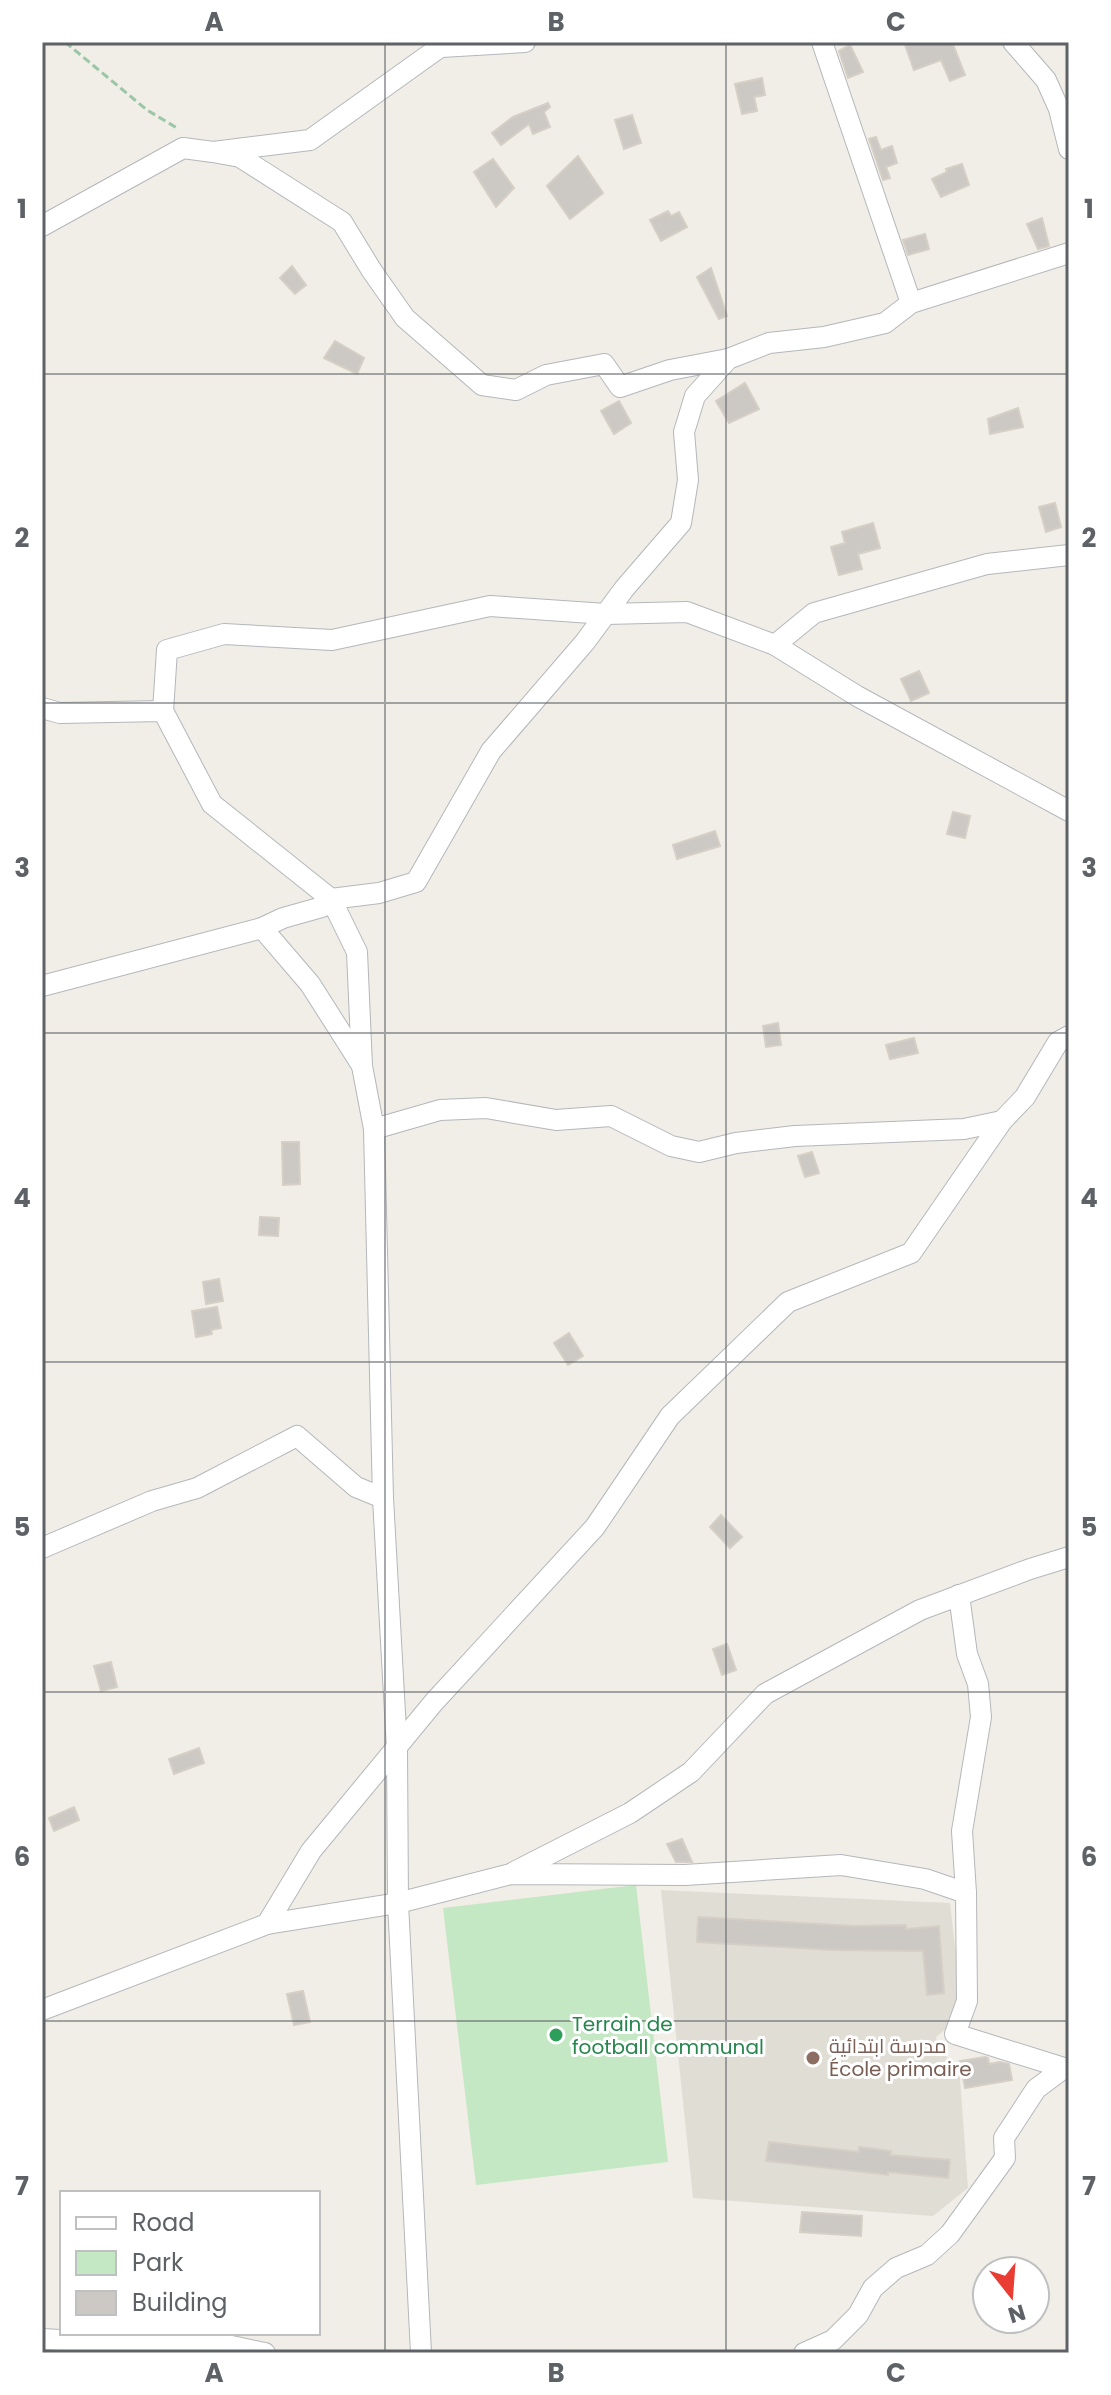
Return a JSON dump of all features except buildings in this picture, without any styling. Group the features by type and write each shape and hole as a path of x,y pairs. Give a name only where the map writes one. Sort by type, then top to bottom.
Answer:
{"street":[{"path":"213,152 310,140 444,44 525,42"},
{"path":"822,42 911,303"},
{"path":"1013,42 1046,80 1059,109 1069,149"},
{"path":"42,226 183,148 240,157 342,222 405,318 482,385 516,390 546,375 604,364 620,387 670,370 728,359 769,343 824,337 885,323 911,303 1069,253"},
{"path":"42,986 262,928 283,918 322,907 331,899 379,893 416,882 491,751 585,642 681,523 688,480 684,432 695,396 728,359"},
{"path":"775,645 814,613 987,564 1069,555"},
{"path":"421,2353 398,1903 397,1749 383,1498 374,1129 362,1066 357,952 331,899 212,804 163,711 167,650 224,634 332,640 490,606 606,614 687,612 775,645 857,696 1069,811"},
{"path":"42,708 60,713 163,711"},
{"path":"262,928 310,984 362,1066"},
{"path":"267,1924 311,1851 434,1702 595,1527 670,1416 788,1302 911,1253 1002,1121 1025,1097 1058,1042 1069,1036"},
{"path":"374,1129 440,1110 486,1108 556,1120 611,1116 671,1146 699,1152 736,1143 795,1136 964,1129 1002,1121"},
{"path":"42,1548 152,1501 197,1488 297,1436 356,1487 383,1498"},
{"path":"42,2010 267,1924 398,1903 511,1874 630,1813 691,1772 765,1694 920,1610 1069,1557"},
{"path":"959,1595 967,1654 978,1684 981,1717 962,1831 967,2001 955,2034 1066,2068"},
{"path":"511,1874 685,1875 841,1865 925,1879 966,1893"},
{"path":"804,2353 833,2340 858,2315 873,2288 896,2268 927,2255 950,2234 1005,2158 1004,2138 1036,2089 1066,2068"},
{"path":"42,2339 196,2341 265,2353"},
{"path":"148,2353 167,2340"}],"path":[{"path":"65,42 147,110 181,130"}],"shaded area":[{"name":"مدرسة ابتدائية École primaire","path":"661,1890 950,1903 961,2000 956,2021 936,2037 938,2051 959,2065 968,2188 933,2216 693,2198"}],"green space":[{"name":"Terrain de football communal","path":"636,1885 668,2162 476,2185 443,1908"}],"place":[{"name":"Terrain de football communal","path":"556,2035"},
{"name":"مدرسة ابتدائية École primaire","path":"813,2058"}]}
